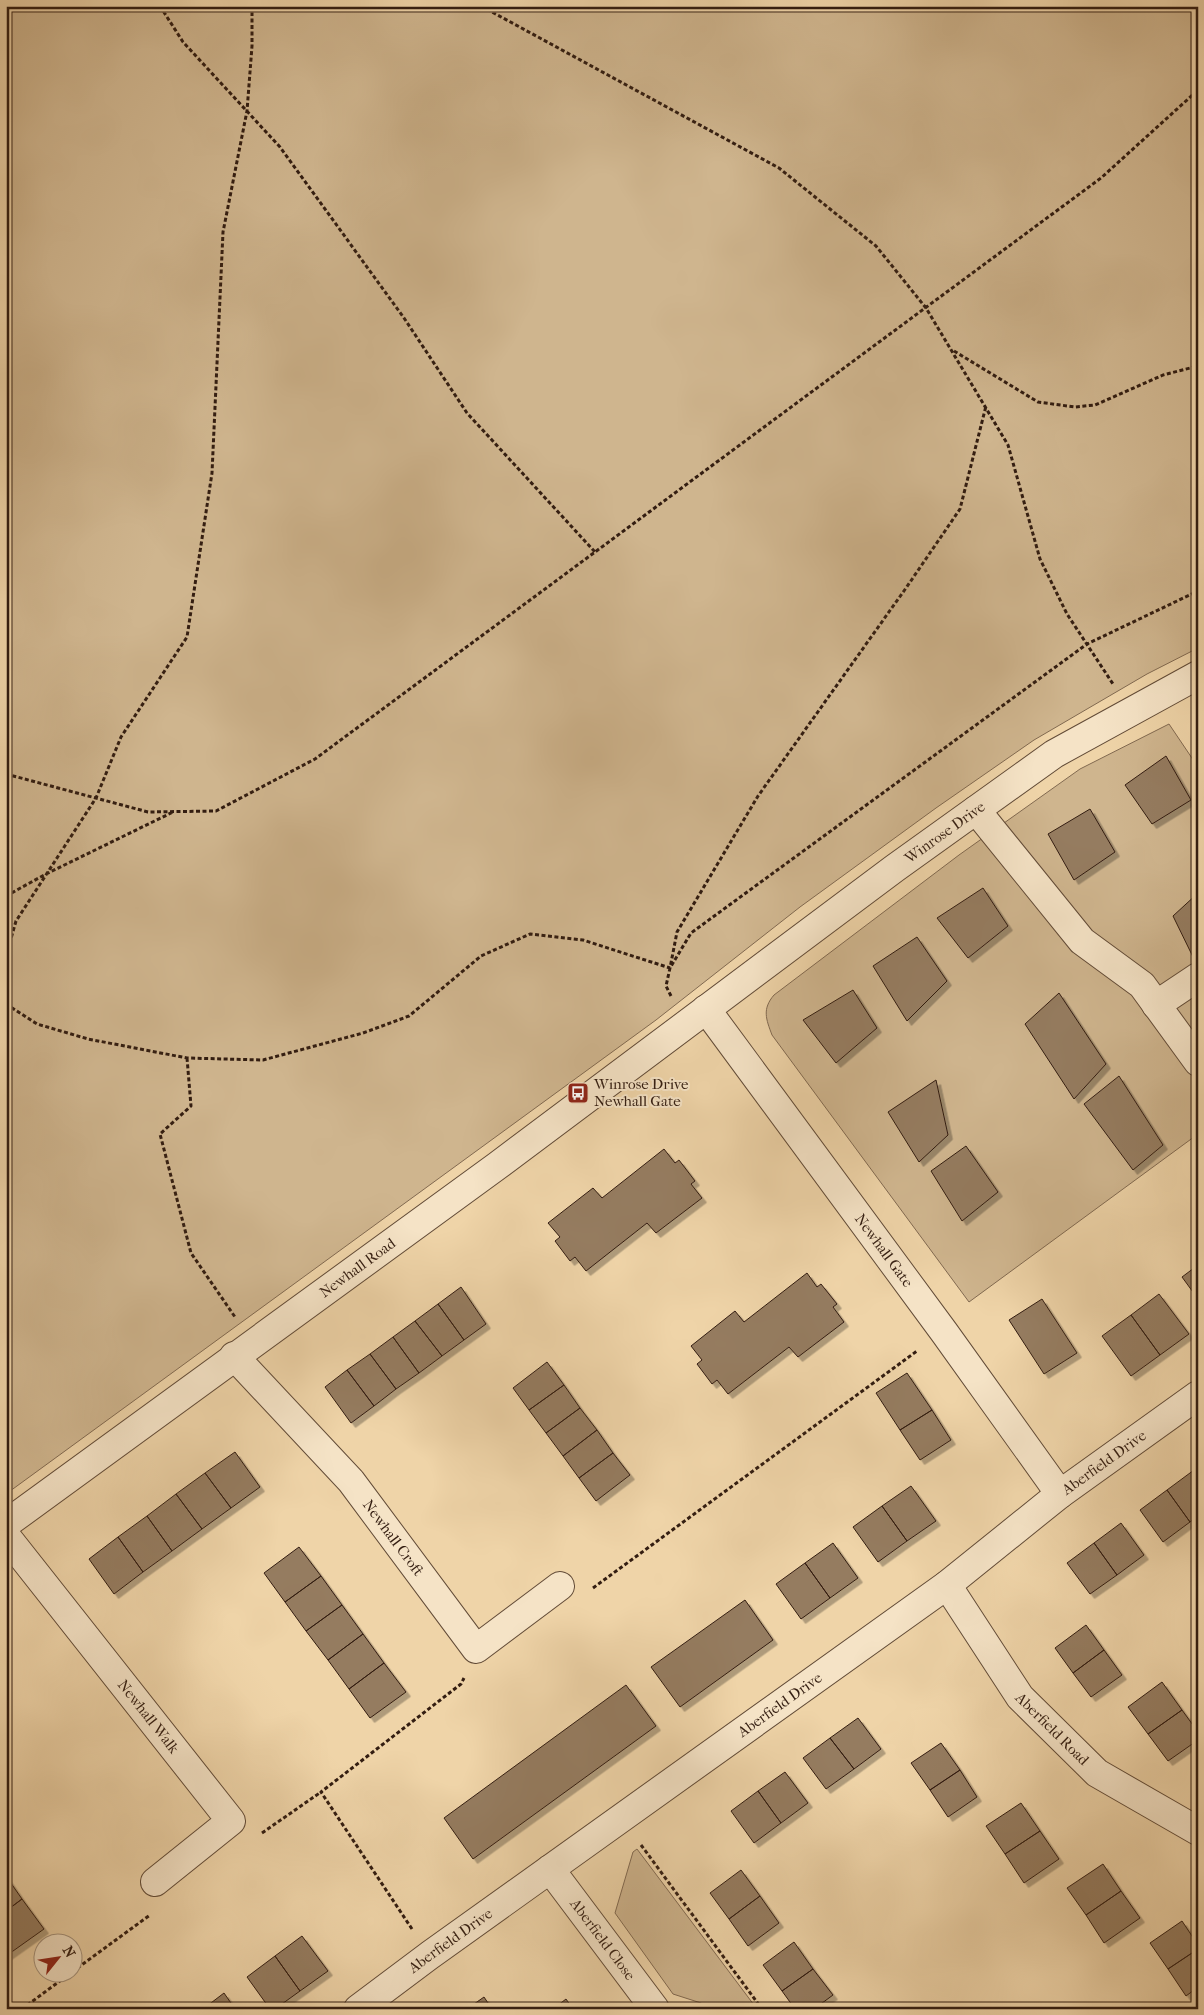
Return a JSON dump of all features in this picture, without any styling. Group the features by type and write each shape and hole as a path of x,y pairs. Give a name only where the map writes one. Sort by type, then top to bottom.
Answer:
{"street":[{"name":"Winrose Drive","path":"696,1017 1054,754 1198,675"},
{"path":"976,810 1082,940 1142,986 1198,1062"},
{"path":"1156,1005 1198,977"},
{"name":"Newhall Gate","path":"696,1017 944,1332 1060,1494"},
{"name":"Newhall Road","path":"6,1524 243,1349 498,1166 696,1017"},
{"name":"Newhall Croft","path":"243,1349 350,1481 476,1649"},
{"name":"Aberfield Drive","path":"358,2009 430,1954 947,1585 1060,1494 1198,1395"},
{"name":"Newhall Walk","path":"6,1536 231,1821"},
{"name":"Aberfield Road","path":"947,1585 1020,1697 1097,1773 1198,1832"},
{"path":"476,1649 560,1586"},
{"path":"155,1882 231,1821"},
{"name":"Aberfield Close","path":"550,1869 655,2009"}],"path":[{"path":"160,6 183,42 280,147 404,318 467,413 595,552"},
{"path":"6,956 16,921 96,798 121,737 187,637 212,473 222,232 247,111 252,46 252,6"},
{"path":"481,6 779,168 876,246 926,308 954,350 1008,445 1040,559 1067,614 1131,711"},
{"path":"6,774 148,812 216,811 315,759 1101,178 1198,90"},
{"path":"954,350 1038,402 1074,407 1095,405 1163,375 1198,366"},
{"path":"696,1017 666,986 677,932 758,796 906,588 960,508 986,406"},
{"path":"670,968 691,933 1087,644 1198,591"},
{"path":"6,896 46,874 174,812"},
{"path":"6,1004 38,1024 88,1039 187,1058 263,1060 363,1033 409,1016 481,956 530,934 583,940 670,968"},
{"path":"187,1058 191,1106 160,1134 191,1253 243,1349"},
{"path":"590,1590 944,1332"},
{"path":"461,1684 476,1649"},
{"path":"231,1821 258,1836 321,1792 469,1678"},
{"path":"321,1792 430,1954"},
{"path":"621,1819 762,2009"},
{"path":"22,2009 58,1982"}],"shaded area":[{"path":"6,6 1198,6 1198,648 1147,674 1034,740 936,808 800,907 656,1020 6,1494"},
{"path":"1169,724 1198,767 1198,1134 969,1302 772,1035 766,1014 768,1005 774,995 959,855 1080,769"},
{"path":"637,1849 757,2009 709,2009 701,2003 673,1994 615,1913 633,1852"}],"building":[{"path":"1166,756 1191,800 1152,824 1125,785"},
{"path":"1090,809 1115,852 1074,880 1048,834"},
{"path":"983,888 1008,926 968,958 937,918"},
{"path":"1198,893 1198,957 1194,959 1173,916"},
{"path":"917,937 947,981 907,1021 873,966"},
{"path":"853,990 877,1028 836,1063 803,1020"},
{"path":"1059,993 1106,1064 1074,1099 1025,1024"},
{"path":"1119,1076 1163,1145 1133,1170 1084,1104"},
{"path":"936,1080 948,1135 919,1162 888,1112"},
{"path":"966,1146 998,1192 962,1221 931,1171"},
{"path":"664,1149 675,1163 679,1160 695,1181 691,1184 702,1198 656,1233 647,1223 586,1271 575,1257 570,1261 555,1241 560,1237 548,1223 593,1188 602,1198"},
{"path":"1198,1265 1198,1299 1182,1277"},
{"path":"807,1273 817,1287 821,1284 837,1304 833,1307 844,1322 798,1357 789,1347 728,1394 717,1380 712,1384 697,1364 702,1360 691,1346 735,1311 744,1322"},
{"path":"461,1287 486,1324 464,1340 438,1304"},
{"path":"1159,1294 1189,1334 1160,1355 1131,1315"},
{"path":"1042,1299 1077,1353 1044,1374 1009,1320"},
{"path":"438,1304 464,1340 442,1356 415,1321"},
{"path":"1131,1315 1160,1355 1131,1376 1102,1336"},
{"path":"415,1321 442,1356 419,1373 393,1337"},
{"path":"393,1337 419,1373 396,1389 370,1354"},
{"path":"370,1354 396,1389 374,1406 347,1370"},
{"path":"547,1362 564,1385 529,1410 513,1388"},
{"path":"347,1370 374,1406 351,1423 325,1387"},
{"path":"907,1373 932,1410 900,1430 876,1393"},
{"path":"564,1385 580,1408 546,1433 529,1410"},
{"path":"580,1408 597,1430 563,1456 546,1433"},
{"path":"932,1410 951,1440 920,1460 900,1430"},
{"path":"597,1430 613,1453 579,1478 563,1456"},
{"path":"235,1452 260,1487 231,1508 205,1473"},
{"path":"613,1453 630,1475 596,1501 579,1478"},
{"path":"1194,1470 1198,1475 1198,1516 1190,1522 1167,1490"},
{"path":"205,1473 231,1508 202,1529 176,1494"},
{"path":"911,1486 936,1521 907,1541 882,1506"},
{"path":"1167,1490 1190,1522 1163,1542 1140,1510"},
{"path":"176,1494 202,1529 172,1551 147,1516"},
{"path":"882,1506 907,1541 878,1562 853,1527"},
{"path":"147,1516 172,1551 143,1572 118,1537"},
{"path":"1121,1523 1144,1555 1117,1575 1094,1543"},
{"path":"118,1537 143,1572 114,1594 89,1559"},
{"path":"833,1543 858,1578 830,1598 805,1563"},
{"path":"1094,1543 1117,1575 1090,1594 1067,1563"},
{"path":"299,1547 321,1576 285,1602 264,1573"},
{"path":"805,1563 830,1598 801,1619 776,1584"},
{"path":"321,1576 342,1605 306,1631 285,1602"},
{"path":"745,1600 773,1640 680,1707 651,1667"},
{"path":"342,1605 363,1634 328,1660 306,1631"},
{"path":"1086,1625 1104,1650 1073,1673 1055,1648"},
{"path":"363,1634 384,1663 349,1689 328,1660"},
{"path":"1104,1650 1122,1675 1091,1697 1073,1673"},
{"path":"384,1663 406,1692 370,1718 349,1689"},
{"path":"1162,1682 1182,1710 1148,1734 1128,1707"},
{"path":"626,1685 656,1726 473,1859 444,1818"},
{"path":"1182,1710 1198,1732 1198,1740 1168,1761 1148,1734"},
{"path":"858,1718 881,1749 854,1769 830,1738"},
{"path":"830,1738 854,1769 826,1789 803,1758"},
{"path":"941,1743 960,1770 930,1790 911,1763"},
{"path":"960,1770 977,1797 948,1817 930,1790"},
{"path":"785,1772 808,1803 781,1823 758,1791"},
{"path":"758,1791 781,1823 754,1843 731,1811"},
{"path":"1021,1803 1040,1831 1005,1854 986,1826"},
{"path":"1040,1831 1059,1859 1024,1883 1005,1854"},
{"path":"1103,1864 1121,1891 1086,1915 1067,1888"},
{"path":"741,1870 760,1896 729,1919 710,1893"},
{"path":"6,1876 22,1899 6,1911"},
{"path":"1121,1891 1140,1918 1104,1943 1086,1915"},
{"path":"760,1896 779,1923 748,1946 729,1919"},
{"path":"22,1899 44,1929 40,1932 32,1932 32,1938 6,1956 6,1911"},
{"path":"1182,1921 1198,1945 1198,1949 1168,1969 1150,1943"},
{"path":"302,1936 328,1971 300,1991 275,1956"},
{"path":"794,1942 813,1969 782,1991 763,1965"},
{"path":"1198,1949 1198,1987 1186,1996 1168,1969"},
{"path":"275,1956 300,1991 275,2009 270,2009 247,1977"},
{"path":"813,1969 833,1995 814,2009 795,2009 782,1991"},
{"path":"224,1993 235,2009 203,2009"},
{"path":"484,1997 492,2009 467,2009"},
{"path":"566,1999 573,2009 553,2009"}],"place":[{"name":"Winrose Drive Newhall Gate","path":"578,1093"}]}
